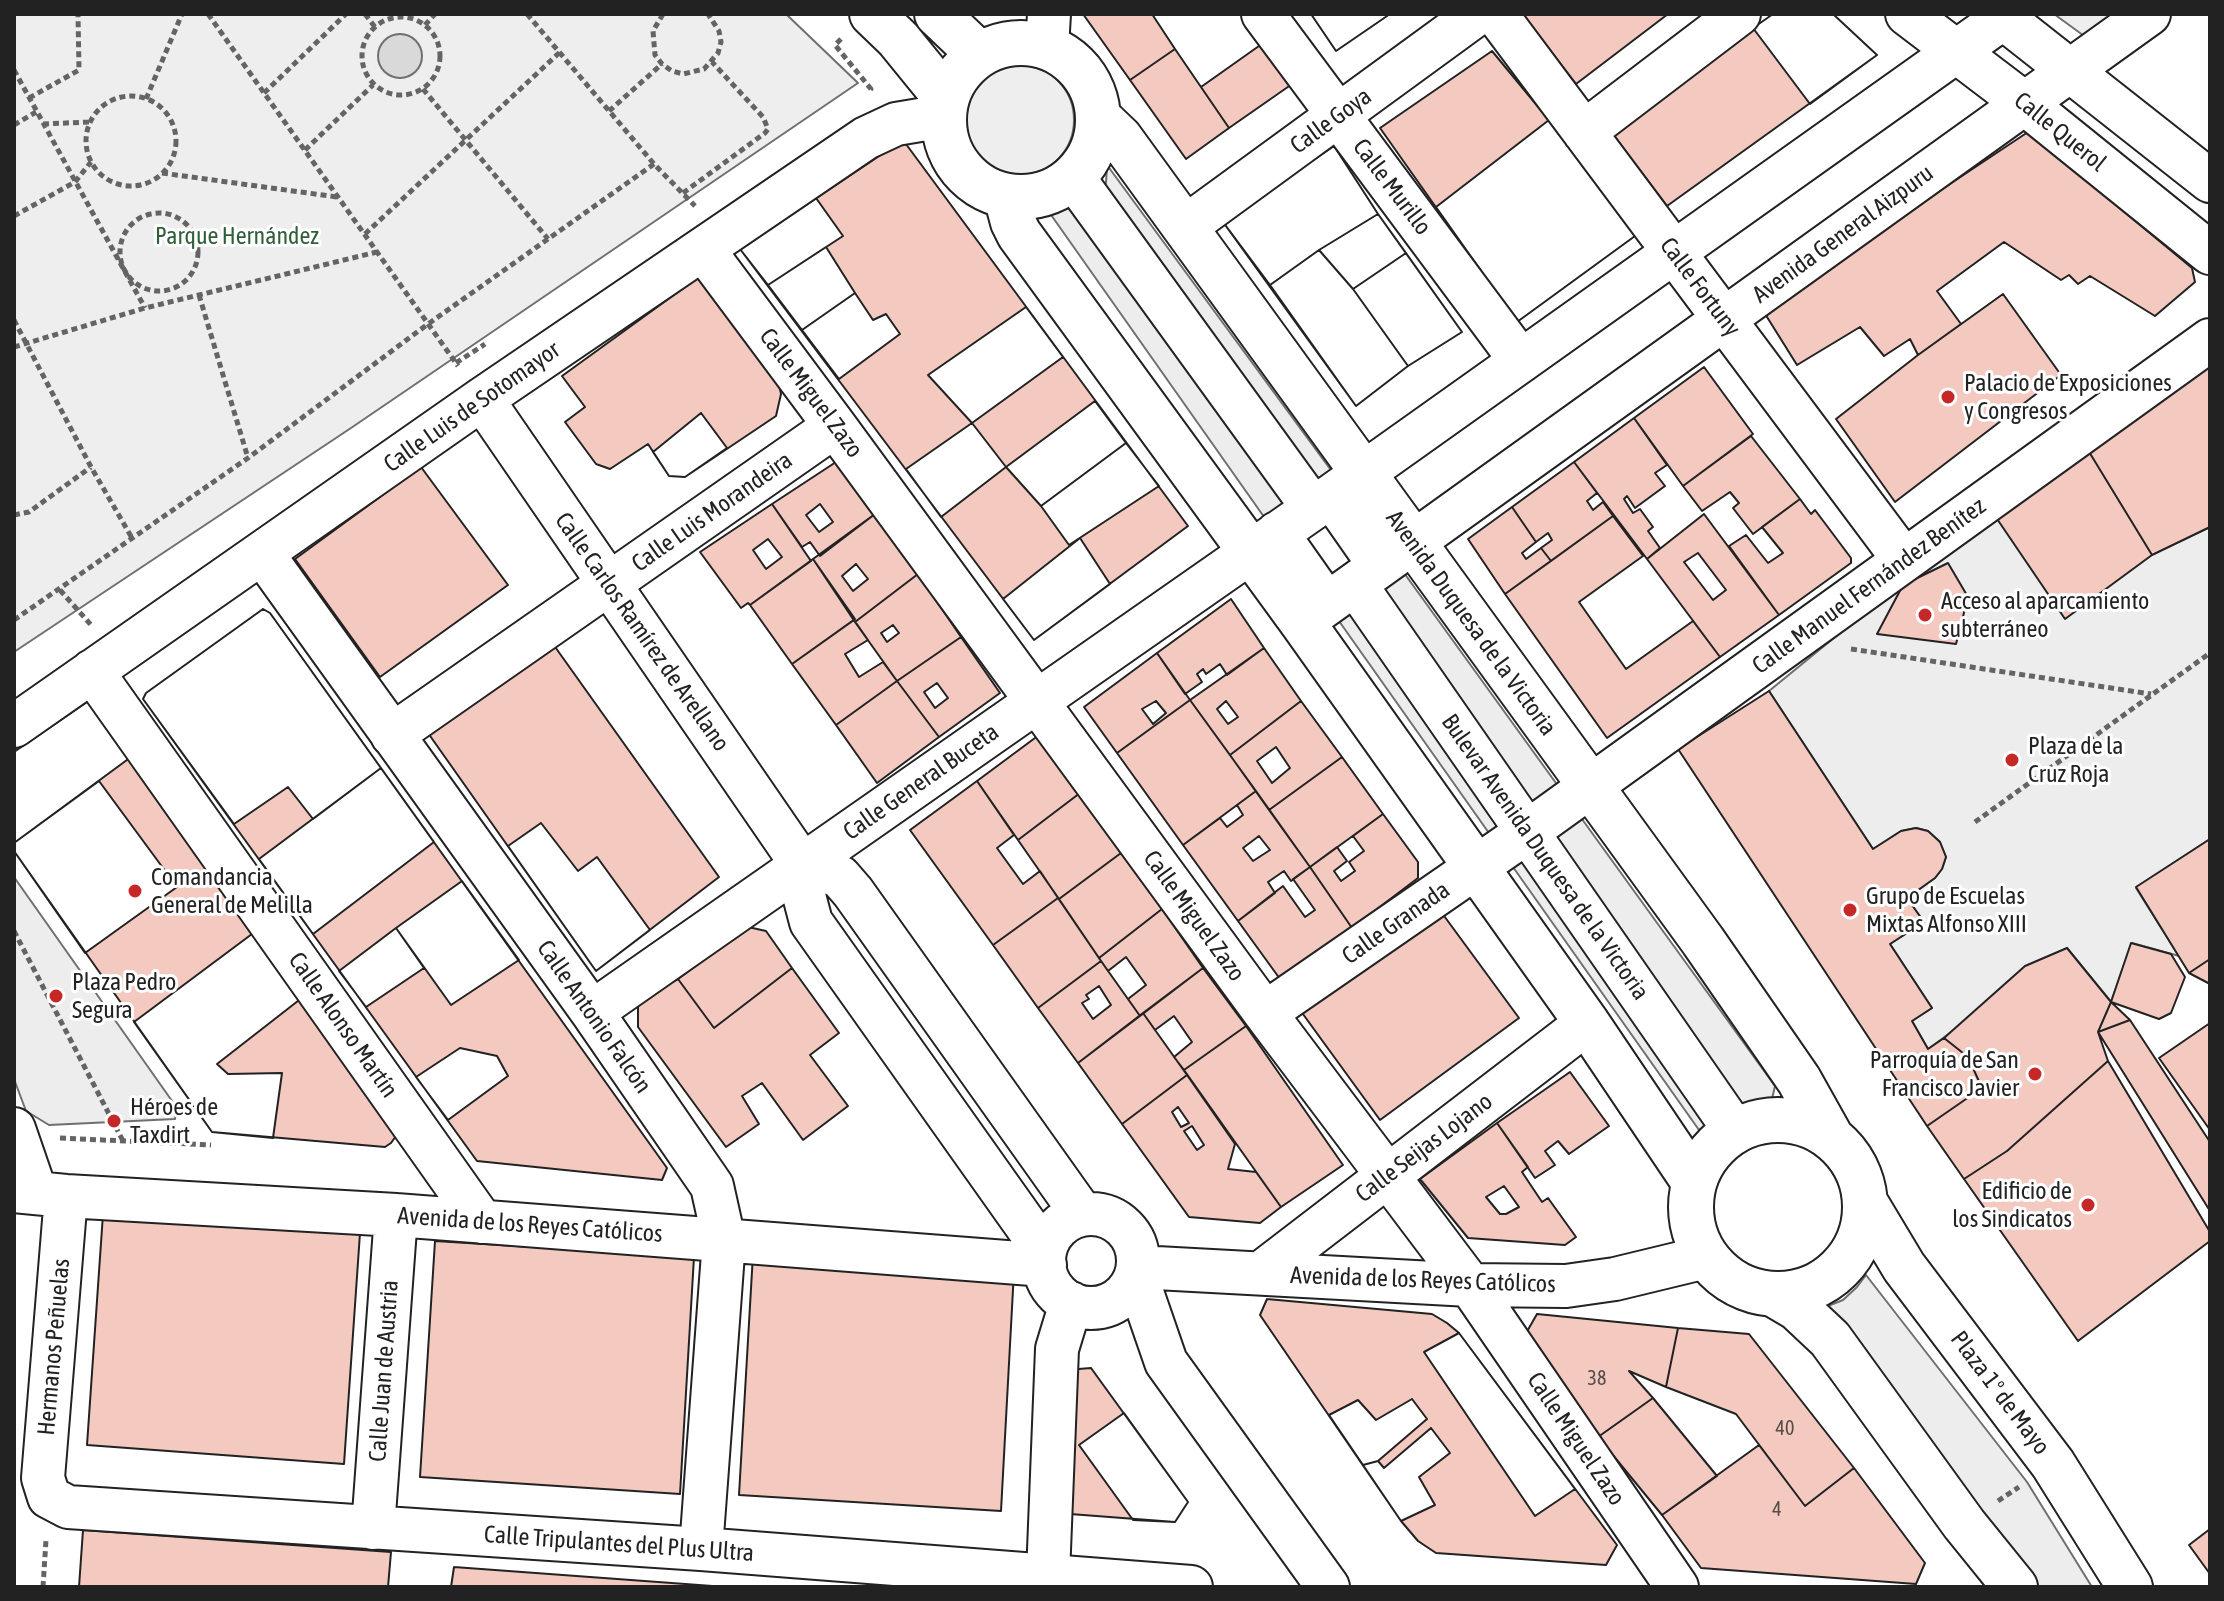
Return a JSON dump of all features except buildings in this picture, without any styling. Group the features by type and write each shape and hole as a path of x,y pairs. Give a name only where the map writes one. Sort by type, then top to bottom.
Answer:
{"main road":[{"path":"937,14 979,54"},
{"path":"859,24 915,58 945,107"},
{"path":"1048,30 1084,75 1094,97 1098,117 1095,139 1087,159 1073,177 1054,190 1030,197 1006,196 986,189 968,176 954,158 946,138 945,107 954,81 979,54 1001,44 1024,42 1048,30"},
{"name":"Avenida Duquesa de la Victoria","path":"1098,117 1120,138 1185,227 1335,492 1355,583 1476,867 1587,1023 1694,1182"},
{"name":"Avenida Duquesa de la Victoria","path":"1006,196 1019,234 1264,542 1355,583 1589,787 1703,941 1780,1052 1832,1139"},
{"path":"1784,1120 1809,1126 1832,1139 1848,1157 1860,1178 1865,1202 1861,1231 1850,1257 1830,1278 1804,1291 1775,1295 1749,1290 1725,1277 1706,1257 1695,1234 1690,1208 1694,1182 1703,1161 1717,1144 1735,1131 1759,1122 1784,1120"},
{"name":"Plaza 1º de Mayo","path":"1865,1202 1904,1267 2053,1464 2130,1587"},
{"path":"1775,1295 1805,1315 1830,1339 1987,1567 2015,1587"}],"street":[{"name":"Calle Murillo","path":"1263,14 1521,361"},
{"name":"Calle Goya","path":"1185,227 1477,14"},
{"name":"Calle Fortuny","path":"1496,14 1904,560"},
{"path":"1584,132 1739,14"},
{"name":"Calle Querol","path":"1907,14 2024,103 2210,253"},
{"name":"Avenida General Aizpuru","path":"1355,583 2149,14"},
{"path":"1264,542 2003,15 2210,181"},
{"name":"Calle Luis de Sotomayor","path":"14,726 95,652 262,553 482,399 693,233 866,138 945,107"},
{"path":"1073,177 1335,492"},
{"name":"Calle Miguel Zazo","path":"693,233 1265,1013 1470,1285 1677,1587"},
{"name":"Calle Manuel Fernández Benítez","path":"1527,832 2210,340"},
{"name":"Calle Carlos Ramírez de Arellano","path":"482,399 803,866 803,894 811,922 1045,1258"},
{"name":"Calle Luis Morandeira","path":"392,735 835,426"},
{"name":"Calle General Buceta","path":"592,1012 1264,542"},
{"name":"Calle Antonio Falcón","path":"262,553 592,1012 712,1186 724,1240 701,1549"},
{"name":"Bulevar Avenida Duquesa de la Victoria","path":"1355,583 1735,1131"},
{"name":"Calle Alonso Martín","path":"95,652 482,1222"},
{"name":"Calle Granada","path":"1265,1013 1527,832"},
{"path":"803,866 822,869 840,877 853,892 1082,1214"},
{"name":"Calle Seijas Lojano","path":"1246,1272 1387,1176 1587,1023"},
{"path":"15,1133 39,1193"},
{"name":"Avenida de los Reyes Católicos","path":"39,1193 396,1215 724,1240 1045,1258"},
{"name":"Hermanos Peñuelas","path":"39,1193 43,1478 49,1497"},
{"path":"1166,1362 1054,1288 1045,1258 1054,1232 1072,1218 1095,1214 1119,1223 1135,1242 1137,1271 1166,1362 1328,1587"},
{"name":"Calle Juan de Austria","path":"373,1528 396,1215"},
{"name":"Avenida de los Reyes Católicos","path":"1137,1271 1246,1272 1470,1285 1566,1286 1615,1279 1706,1257"},
{"path":"1082,1305 1119,1299 1129,1288 1137,1271"},
{"path":"1166,1362 1168,1318 1178,1301 1246,1272"},
{"path":"1048,1575 1057,1349 1082,1305"},
{"name":"Calle Tripulantes del Plus Ultra","path":"49,1497 68,1507 701,1549 1191,1587"}],"path":[{"path":"29,98 79,70 78,14"},
{"path":"146,99 182,14"},
{"path":"208,14 482,399"},
{"path":"264,93 346,14"},
{"path":"365,14 375,27"},
{"path":"425,25 435,14"},
{"path":"527,14 654,164 697,208 693,233"},
{"path":"663,14 653,31 652,43 662,64 683,74 694,73 712,62 721,42 719,31 708,14"},
{"path":"400,16 425,25 435,35 440,62 436,75 423,88 403,96 391,95 373,85 361,57 363,45 375,27 387,19 400,16"},
{"path":"859,24 835,45 871,89 859,98"},
{"path":"365,234 560,52"},
{"path":"683,193 768,129 763,117 712,62"},
{"path":"609,111 662,64"},
{"path":"14,70 145,308"},
{"path":"305,150 373,85"},
{"path":"423,88 548,239"},
{"path":"133,96 146,99 159,106 174,129 176,142 173,158 162,173 143,185 114,183 99,173 91,162 86,147 89,122 94,113 117,98 133,96"},
{"path":"14,125 36,112"},
{"path":"43,124 89,122"},
{"path":"14,216 75,182 91,162"},
{"path":"14,620 248,458 428,324 654,164"},
{"path":"162,173 338,197"},
{"path":"159,213 183,221 192,230 197,242 196,267 179,286 167,291 154,291 131,280 124,270 120,256 121,243 135,221 159,213"},
{"path":"14,347 145,308 377,252"},
{"path":"199,295 248,458"},
{"path":"14,320 132,538"},
{"path":"456,363 496,337"},
{"path":"14,515 29,512 91,467"},
{"path":"60,590 95,652"},
{"path":"1793,640 2151,694"},
{"path":"1975,822 2210,653"},
{"path":"14,931 123,1141"},
{"path":"15,1133 211,1145"}],"green space":[{"name":"Parque Hernández","path":"14,14 786,14 858,83 351,428 14,652"},
{"path":"2054,14 2128,14 2091,41"},
{"path":"1018,64 1039,69 1057,81 1069,99 1074,120 1069,141 1057,159 1039,171 1018,176 997,171 979,159 967,141 962,120 967,99 979,81 997,69"}],"shaded area":[{"path":"400,34 415,41 422,56 415,71 400,78 385,71 378,56 385,41"},
{"path":"1107,165 1336,477 1269,524 1049,212 1074,207 1106,183"},
{"name":"Plaza de la Cruz Roja","path":"2080,437 2152,554 2210,527 2210,839 2136,888 2179,956 2132,943 2111,1002 2067,948 1928,1049 1912,1021 1932,1008 1890,944 1924,922 1907,898 1935,878 1942,869 1946,857 1940,842 1928,831 1916,828 1901,831 1873,849 1769,691"},
{"path":"1399,566 1775,1086 1772,1099 1729,1121 1699,1130 1334,614"},
{"name":"Plaza Pedro Segura","path":"14,877 177,1108 175,1119 49,1125 26,1111 14,1079"},
{"path":"1866,1275 2027,1482 2092,1587 2039,1587 1980,1513 1828,1306 1843,1300"}],"place":[{"name":"Palacio de Exposiciones y Congresos","path":"1948,397"},
{"name":"Acceso al aparcamiento subterráneo","path":"1925,615"},
{"name":"Plaza de la Cruz Roja","path":"2012,760"},
{"name":"Comandancia General de Melilla","path":"135,891"},
{"name":"Grupo de Escuelas Mixtas Alfonso XIII","path":"1850,910"},
{"name":"Plaza Pedro Segura","path":"56,996"},
{"name":"Parroquía de San Francisco Javier","path":"2035,1074"},
{"name":"Héroes de Taxdirt","path":"114,1121"},
{"name":"Edificio de los Sindicatos","path":"2088,1205"}]}
